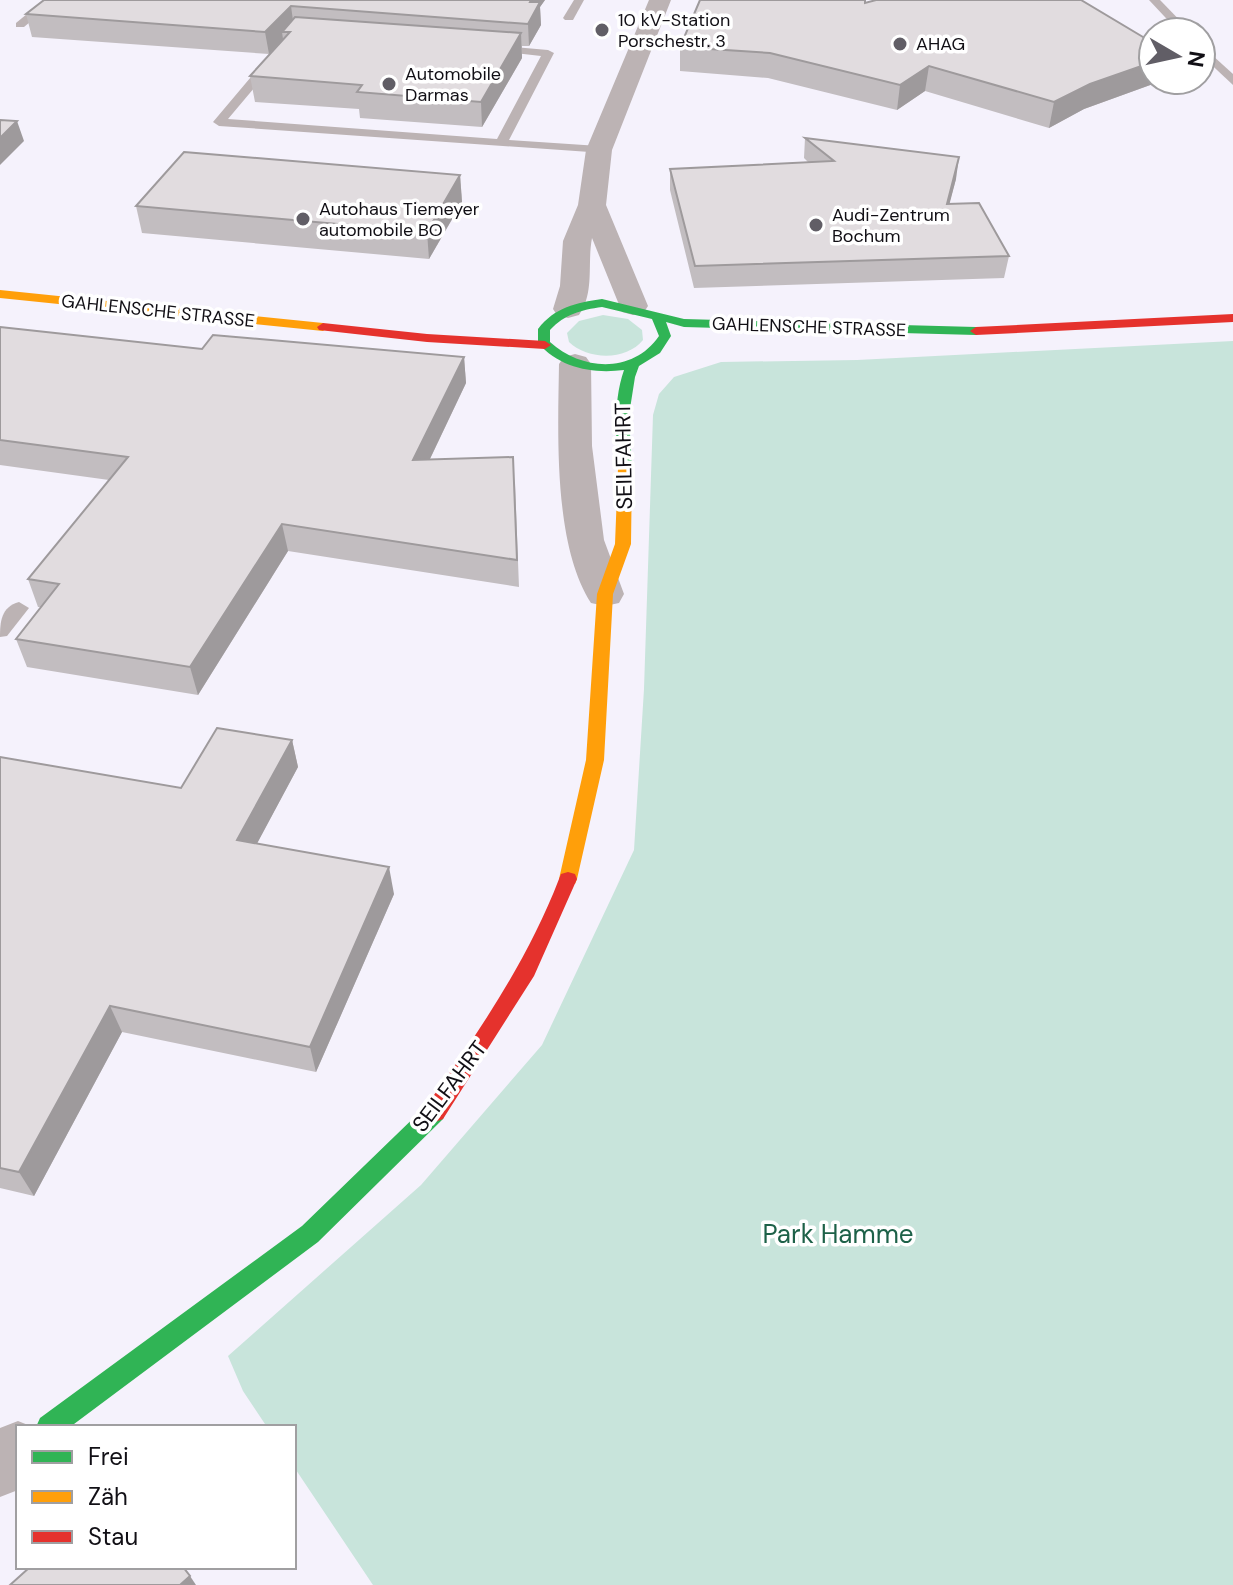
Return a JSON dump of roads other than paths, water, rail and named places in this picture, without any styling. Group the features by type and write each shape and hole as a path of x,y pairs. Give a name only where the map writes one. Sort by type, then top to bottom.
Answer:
{"street":[{"path":"545,345 542,333 558,315 575,286 577,241 592,205 599,150 660,0"},
{"path":"592,205 646,312"},
{"name":"GAHLENSCHE STRASSE","path":"0,294 427,338 545,345 557,356 575,364 604,368 633,364 667,349 666,328 646,312"},
{"name":"GAHLENSCHE STRASSE","path":"526,322 600,303 709,324 960,331 1233,318"},
{"name":"GAHLENSCHE STRASSE","path":"316,325 478,322"},
{"name":"GAHLENSCHE STRASSE","path":"743,343 912,338 960,331"},
{"name":"SEILFAHRT","path":"575,364 575,446 586,540 605,594"},
{"name":"SEILFAHRT","path":"52,1425 310,1234 430,1118 494,1026 556,915 585,815 600,712 605,594 623,544 623,388 633,364"},
{"path":"0,1466 16,1454"}],"lane":[{"path":"20,25 51,0"},
{"path":"569,18 579,0"},
{"path":"1154,0 1170,16"},
{"path":"485,48 548,53 501,143"},
{"path":"276,56 219,122 599,150"},
{"path":"1217,64 1233,81"},
{"path":"0,631 19,608"}],"place":[{"name":"10 kV-Station Porschestr. 3","path":"602,30"},
{"name":"AHAG","path":"900,44"},
{"name":"Automobile Darmas","path":"389,84"},
{"name":"Autohaus Tiemeyer automobile BO","path":"303,219"},
{"name":"Audi-Zentrum Bochum","path":"816,225"}],"park label":[{"name":"Park Hamme","path":"838,1234"}]}
